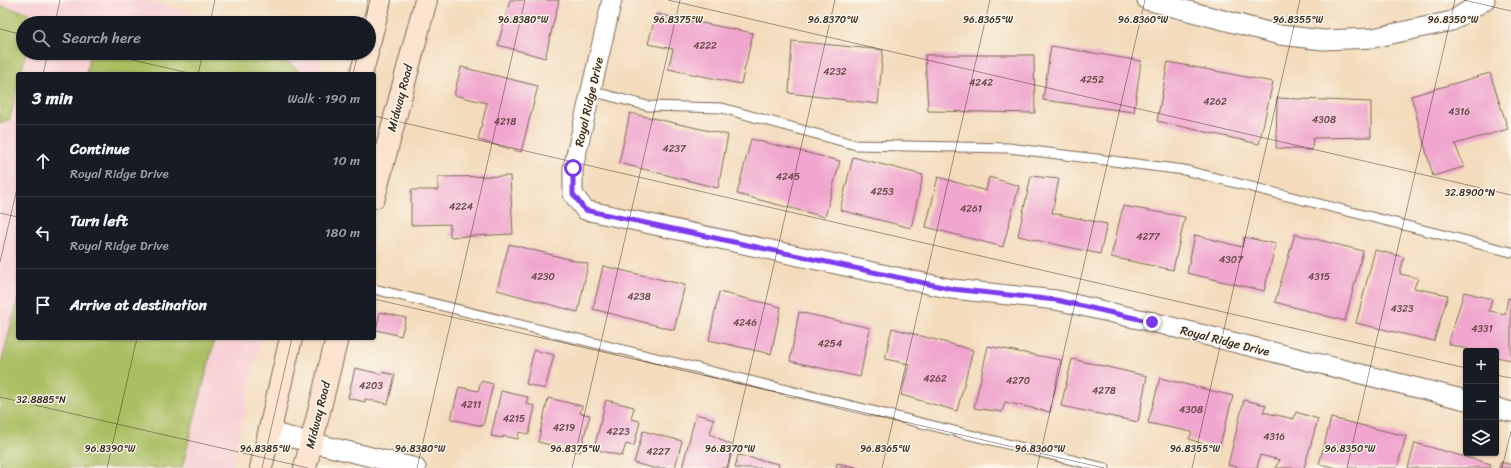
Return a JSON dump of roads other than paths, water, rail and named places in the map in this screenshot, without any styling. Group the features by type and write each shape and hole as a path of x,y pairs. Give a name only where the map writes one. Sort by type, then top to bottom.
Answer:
{"main road":[{"path":"376,16 380,0"},
{"name":"Midway Road","path":"376,189 426,0"},
{"path":"361,72 364,60"},
{"path":"261,468 291,340"},
{"name":"Midway Road","path":"305,468 337,340"}],"street":[{"name":"Royal Ridge Drive","path":"612,0 573,168 573,194 585,210 952,289 1056,300 1152,322 1463,399"},
{"path":"1147,0 1280,35 1323,40 1372,38 1452,21 1485,0"},
{"path":"1499,409 1511,412"},
{"path":"269,432 416,468"}],"lane":[{"path":"591,91 648,106 722,108 856,145 1009,148 1184,170 1511,252"},
{"path":"376,289 1105,468"}]}
